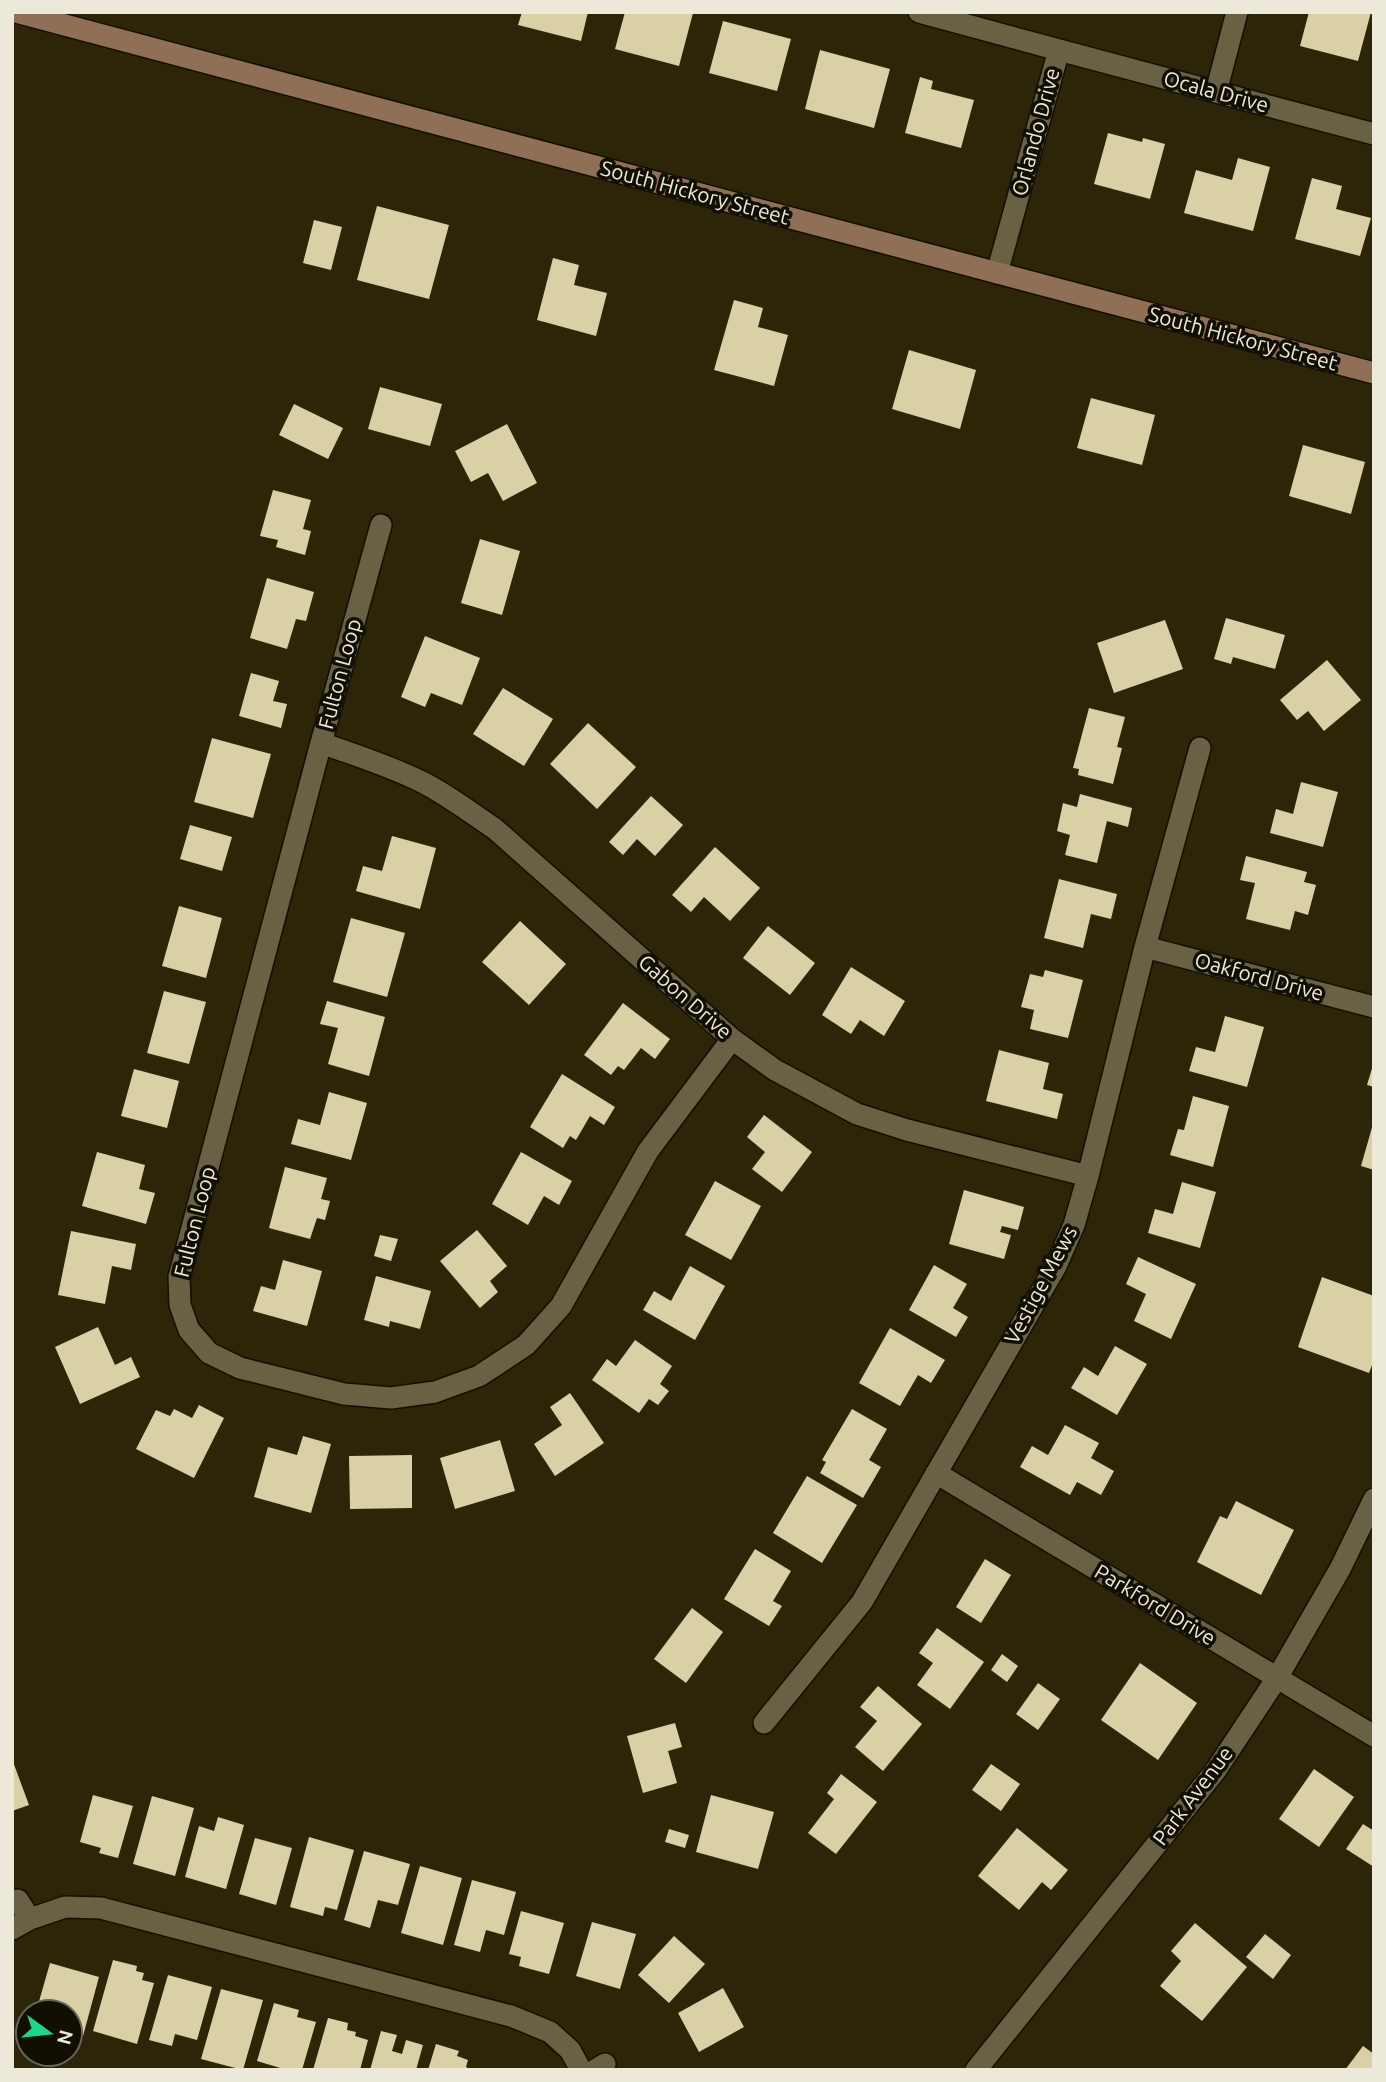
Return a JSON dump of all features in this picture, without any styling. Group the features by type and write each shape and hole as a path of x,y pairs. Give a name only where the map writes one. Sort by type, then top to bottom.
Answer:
{"street":[{"name":"South Hickory Street","path":"16,12 1374,373"},
{"name":"Orlando Drive","path":"919,12 1059,50 997,273"},
{"path":"1216,92 1237,12"},
{"name":"Ocala Drive","path":"1059,50 1374,134"},
{"name":"Fulton Loop","path":"382,525 179,1277 180,1305 189,1330 209,1353 240,1368 344,1394 391,1398 435,1392 479,1376 526,1345 561,1306 648,1151 732,1039"},
{"name":"Gabon Drive","path":"321,743 376,762 423,783 495,829 732,1039 775,1070 857,1114 907,1130 1088,1176"},
{"name":"Vestige Mews","path":"764,1723 862,1602 1056,1266 1074,1225 1088,1176 1145,947 1200,748"},
{"name":"Oakford Drive","path":"1145,947 1374,1007"},
{"name":"Parkford Drive","path":"936,1473 1374,1736"},
{"name":"Park Avenue","path":"976,2070 1216,1770 1277,1678 1339,1569 1374,1499"},
{"path":"18,1900 21,1924 65,1907 102,1908 511,2016 550,2032 570,2050 581,2070"}],"building":[{"path":"522,12 588,12 581,41 518,25"},
{"path":"625,12 693,13 679,66 615,49"},
{"path":"1309,12 1371,12 1358,61 1300,46"},
{"path":"723,21 791,39 777,91 709,73"},
{"path":"820,50 890,69 874,128 805,109"},
{"path":"920,77 933,81 931,89 974,100 961,148 905,133"},
{"path":"1108,133 1142,142 1143,138 1165,144 1150,199 1094,184"},
{"path":"1238,158 1270,167 1253,231 1184,213 1196,170 1232,180"},
{"path":"1312,178 1342,186 1336,209 1371,218 1360,256 1295,239"},
{"path":"377,206 449,225 429,299 357,280"},
{"path":"314,220 342,227 331,270 303,263"},
{"path":"553,258 579,265 574,285 607,293 596,336 537,320"},
{"path":"734,300 763,308 758,327 788,335 774,386 714,370"},
{"path":"909,350 976,370 960,429 892,409"},
{"path":"380,387 442,404 430,446 368,429"},
{"path":"1091,398 1155,415 1142,465 1077,448"},
{"path":"294,404 343,428 328,459 279,435"},
{"path":"507,424 537,483 503,501 488,473 471,482 455,451"},
{"path":"1303,445 1365,462 1351,514 1289,496"},
{"path":"273,490 311,500 303,529 311,531 305,555 276,547 278,540 260,536"},
{"path":"480,539 520,551 502,615 461,603"},
{"path":"267,578 314,592 306,621 296,619 287,649 250,638"},
{"path":"1226,618 1285,635 1275,669 1233,657 1231,664 1214,659"},
{"path":"1165,620 1183,669 1114,693 1097,643"},
{"path":"425,636 480,658 462,705 431,693 425,707 401,697"},
{"path":"1327,660 1361,700 1324,731 1308,711 1297,720 1280,700"},
{"path":"251,673 279,681 273,701 287,704 281,728 239,716"},
{"path":"503,688 553,719 524,766 473,734"},
{"path":"1089,708 1125,717 1117,747 1122,748 1113,784 1078,775 1079,769 1073,768"},
{"path":"588,723 636,767 597,809 550,764"},
{"path":"212,738 271,754 253,818 194,802"},
{"path":"1301,782 1338,792 1323,847 1270,833 1276,809 1293,814"},
{"path":"1080,794 1132,808 1128,827 1107,821 1097,863 1065,855 1070,835 1057,831 1063,803 1077,807"},
{"path":"651,796 683,825 655,856 637,839 623,855 609,842"},
{"path":"190,825 232,837 222,871 180,859"},
{"path":"392,836 436,848 420,909 356,891 363,866 382,871"},
{"path":"715,847 760,888 730,921 704,897 691,912 672,895"},
{"path":"1246,856 1307,872 1304,882 1316,885 1308,915 1295,911 1290,930 1246,919 1255,883 1240,880"},
{"path":"1059,879 1117,894 1111,919 1091,914 1083,948 1044,938"},
{"path":"179,906 222,918 206,978 162,966"},
{"path":"351,918 405,933 387,997 333,982"},
{"path":"520,921 566,964 529,1005 482,962"},
{"path":"768,926 815,963 790,995 743,958"},
{"path":"851,967 905,1001 884,1036 860,1020 851,1034 822,1015"},
{"path":"1045,970 1083,980 1068,1038 1030,1029 1034,1010 1021,1007 1030,974 1043,977"},
{"path":"164,991 206,1002 189,1064 147,1053"},
{"path":"327,1001 385,1017 369,1076 328,1064 338,1028 320,1024"},
{"path":"623,1003 670,1039 655,1059 641,1048 624,1070 618,1066 611,1075 584,1055"},
{"path":"1225,1016 1264,1027 1247,1087 1189,1071 1196,1047 1215,1052"},
{"path":"999,1050 1049,1063 1043,1089 1063,1094 1057,1119 986,1101"},
{"path":"1374,1065 1374,1087 1367,1085"},
{"path":"134,1069 179,1081 167,1128 121,1116"},
{"path":"562,1074 615,1107 604,1125 590,1116 576,1140 570,1136 563,1148 530,1127"},
{"path":"329,1092 367,1103 351,1160 291,1144 298,1119 320,1125"},
{"path":"1193,1096 1229,1106 1213,1167 1170,1155 1178,1129 1184,1130"},
{"path":"764,1115 812,1152 782,1192 752,1169 765,1152 747,1137"},
{"path":"1374,1124 1374,1170 1361,1166"},
{"path":"97,1152 145,1165 139,1189 155,1193 146,1224 82,1206"},
{"path":"521,1152 572,1181 559,1205 544,1196 528,1225 492,1204"},
{"path":"285,1167 327,1178 321,1199 330,1201 325,1220 317,1218 310,1239 269,1228"},
{"path":"715,1181 761,1206 731,1260 685,1235"},
{"path":"1182,1182 1216,1192 1200,1248 1148,1233 1155,1209 1173,1214"},
{"path":"964,1190 1024,1207 1018,1230 1002,1226 1000,1232 1011,1235 1004,1259 949,1244"},
{"path":"477,1230 507,1266 490,1281 498,1292 480,1308 440,1261"},
{"path":"71,1231 136,1244 131,1270 112,1266 105,1304 58,1295"},
{"path":"380,1235 398,1239 391,1261 374,1256"},
{"path":"1138,1257 1196,1284 1171,1339 1134,1321 1146,1294 1126,1284"},
{"path":"283,1260 322,1271 307,1326 253,1311 261,1286 275,1290"},
{"path":"934,1265 967,1284 953,1308 968,1317 956,1337 909,1310"},
{"path":"690,1266 725,1286 695,1340 643,1310 654,1291 671,1301"},
{"path":"376,1276 431,1291 420,1329 390,1321 389,1327 364,1320"},
{"path":"1322,1277 1374,1296 1374,1360 1369,1373 1298,1347"},
{"path":"98,1327 115,1365 131,1357 140,1377 80,1404 55,1347"},
{"path":"890,1328 945,1360 931,1383 918,1375 900,1406 859,1383"},
{"path":"635,1340 672,1366 660,1384 669,1391 658,1405 649,1399 639,1413 592,1380 607,1359 616,1366"},
{"path":"1115,1346 1147,1364 1117,1415 1071,1388 1084,1367 1098,1376"},
{"path":"570,1393 604,1443 555,1476 534,1444 562,1425 550,1407"},
{"path":"199,1405 224,1418 194,1478 136,1449 156,1410 170,1416 174,1409 192,1418"},
{"path":"852,1409 887,1429 869,1460 881,1467 863,1498 820,1473 826,1462 822,1460"},
{"path":"1065,1425 1099,1443 1091,1458 1114,1471 1101,1495 1077,1482 1070,1495 1020,1467 1032,1446 1048,1455"},
{"path":"303,1436 331,1444 311,1513 254,1497 268,1447 297,1455"},
{"path":"500,1440 515,1491 455,1509 440,1458"},
{"path":"412,1455 412,1508 350,1509 349,1456"},
{"path":"807,1476 857,1505 822,1563 773,1533"},
{"path":"1236,1501 1294,1530 1261,1595 1197,1562 1220,1516 1227,1519"},
{"path":"755,1549 791,1571 773,1601 782,1606 769,1626 724,1599"},
{"path":"985,1559 1011,1575 981,1623 956,1607"},
{"path":"692,1608 723,1632 686,1683 654,1659"},
{"path":"937,1628 984,1662 950,1709 917,1685 933,1663 919,1653"},
{"path":"1002,1654 1018,1666 1007,1682 991,1670"},
{"path":"1140,1663 1197,1703 1158,1760 1101,1720"},
{"path":"1038,1683 1060,1699 1038,1730 1016,1714"},
{"path":"878,1686 922,1724 883,1771 855,1747 877,1721 860,1707"},
{"path":"675,1723 682,1747 668,1751 677,1783 643,1793 627,1736"},
{"path":"12,1759 29,1805 12,1811"},
{"path":"991,1764 1020,1784 1001,1811 972,1790"},
{"path":"1314,1769 1354,1797 1319,1847 1279,1819"},
{"path":"841,1774 877,1802 836,1854 808,1833 834,1799 827,1793"},
{"path":"93,1795 133,1806 118,1858 99,1853 101,1848 80,1842"},
{"path":"711,1795 774,1812 758,1869 696,1852"},
{"path":"152,1796 194,1808 175,1876 133,1864"},
{"path":"218,1817 244,1825 226,1889 185,1877 199,1826 214,1831"},
{"path":"1363,1824 1374,1831 1374,1867 1346,1849"},
{"path":"1017,1828 1068,1870 1051,1890 1042,1882 1019,1910 978,1876"},
{"path":"669,1829 689,1835 685,1848 665,1842"},
{"path":"309,1837 354,1850 337,1910 325,1907 323,1916 290,1907"},
{"path":"255,1838 292,1848 276,1905 239,1894"},
{"path":"364,1851 410,1864 398,1905 378,1900 370,1928 344,1920"},
{"path":"420,1866 462,1878 443,1945 401,1933"},
{"path":"472,1880 516,1892 504,1935 486,1930 480,1952 454,1945"},
{"path":"521,1911 564,1923 549,1974 519,1966 521,1957 509,1954"},
{"path":"592,1922 636,1934 620,1989 576,1976"},
{"path":"1195,1923 1247,1967 1202,2021 1160,1986 1181,1961 1171,1951"},
{"path":"1265,1934 1291,1955 1273,1979 1246,1957"},
{"path":"674,1936 705,1964 669,2003 638,1975"},
{"path":"113,1960 137,1966 136,1971 144,1973 142,1980 154,1983 137,2044 93,2031"},
{"path":"50,1963 99,1977 84,2032 84,1998 40,1998"},
{"path":"168,1975 212,1987 197,2040 175,2034 172,2046 149,2040"},
{"path":"723,1988 744,2027 699,2052 678,2013"},
{"path":"221,1989 263,2000 243,2070 201,2059"},
{"path":"274,2003 299,2010 297,2017 316,2022 302,2070 287,2070 257,2061"},
{"path":"328,2018 348,2023 347,2030 368,2040 360,2070 313,2070"},
{"path":"381,2031 397,2035 392,2051 402,2054 406,2040 423,2045 416,2070 370,2070"},
{"path":"436,2044 459,2051 457,2056 468,2060 466,2067 472,2070 428,2070"},
{"path":"1363,2046 1374,2054 1374,2070 1345,2070"}]}
